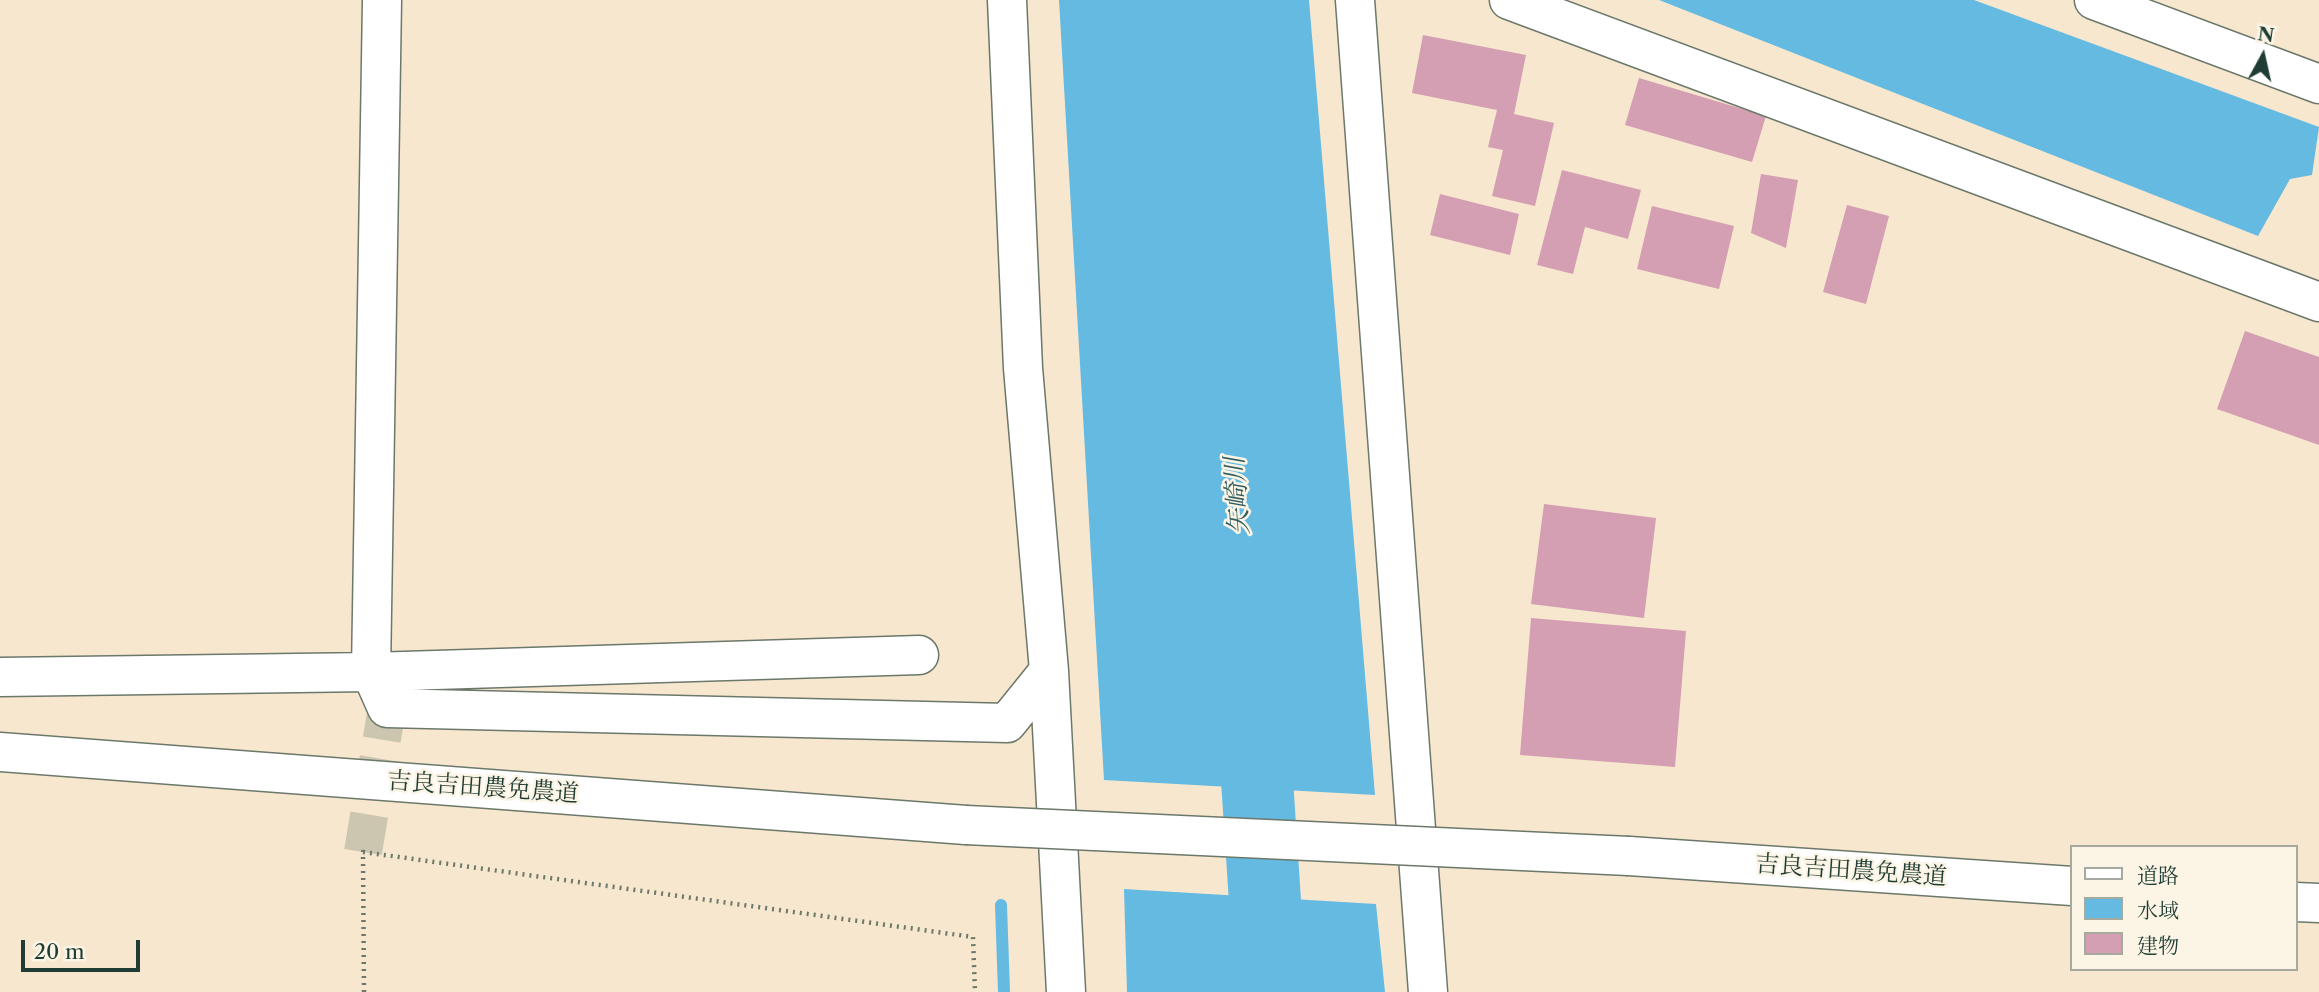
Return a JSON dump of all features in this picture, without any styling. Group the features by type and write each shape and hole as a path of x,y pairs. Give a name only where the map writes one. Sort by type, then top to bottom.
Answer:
{"street":[{"path":"382,0 372,671 387,708 1007,723 1049,671"},
{"path":"1007,0 1023,368 1049,671 1066,992"},
{"path":"1355,0 1428,992"},
{"path":"1509,0 2318,293"},
{"path":"2094,0 2319,84"},
{"path":"0,677 372,671 919,656"},
{"name":"吉良吉田農免農道","path":"0,752 966,825 1629,856 2070,886"},
{"path":"2298,902 2319,903"}],"path":[{"path":"364,992 363,852 973,937 975,992"}],"water":[{"path":"1059,0 1309,0 1375,795 1104,780"},
{"path":"1659,0 1974,0 2319,127 2312,175 2290,179 2258,236"},
{"path":"1124,889 1376,904 1385,992 1127,992"}],"building":[{"path":"1423,35 1526,55 1514,114 1554,123 1535,206 1492,196 1503,150 1488,147 1497,110 1412,93"},
{"path":"1639,78 1766,116 1752,162 1625,125"},
{"path":"1562,170 1641,190 1628,239 1585,227 1573,274 1537,265"},
{"path":"1761,174 1798,180 1786,248 1751,233"},
{"path":"1440,194 1519,214 1510,255 1430,235"},
{"path":"1847,205 1889,216 1866,304 1823,292"},
{"path":"1652,206 1734,226 1719,289 1637,269"},
{"path":"2245,331 2319,357 2319,445 2217,409"},
{"path":"1544,504 1656,518 1644,618 1531,604"},
{"path":"1531,618 1686,631 1675,767 1520,755"}],"waterway":[{"name":"矢崎川","path":"1251,689 1271,992"},
{"path":"1001,905 1004,992"}],"tunnel":[{"path":"363,852 387,708"}]}
